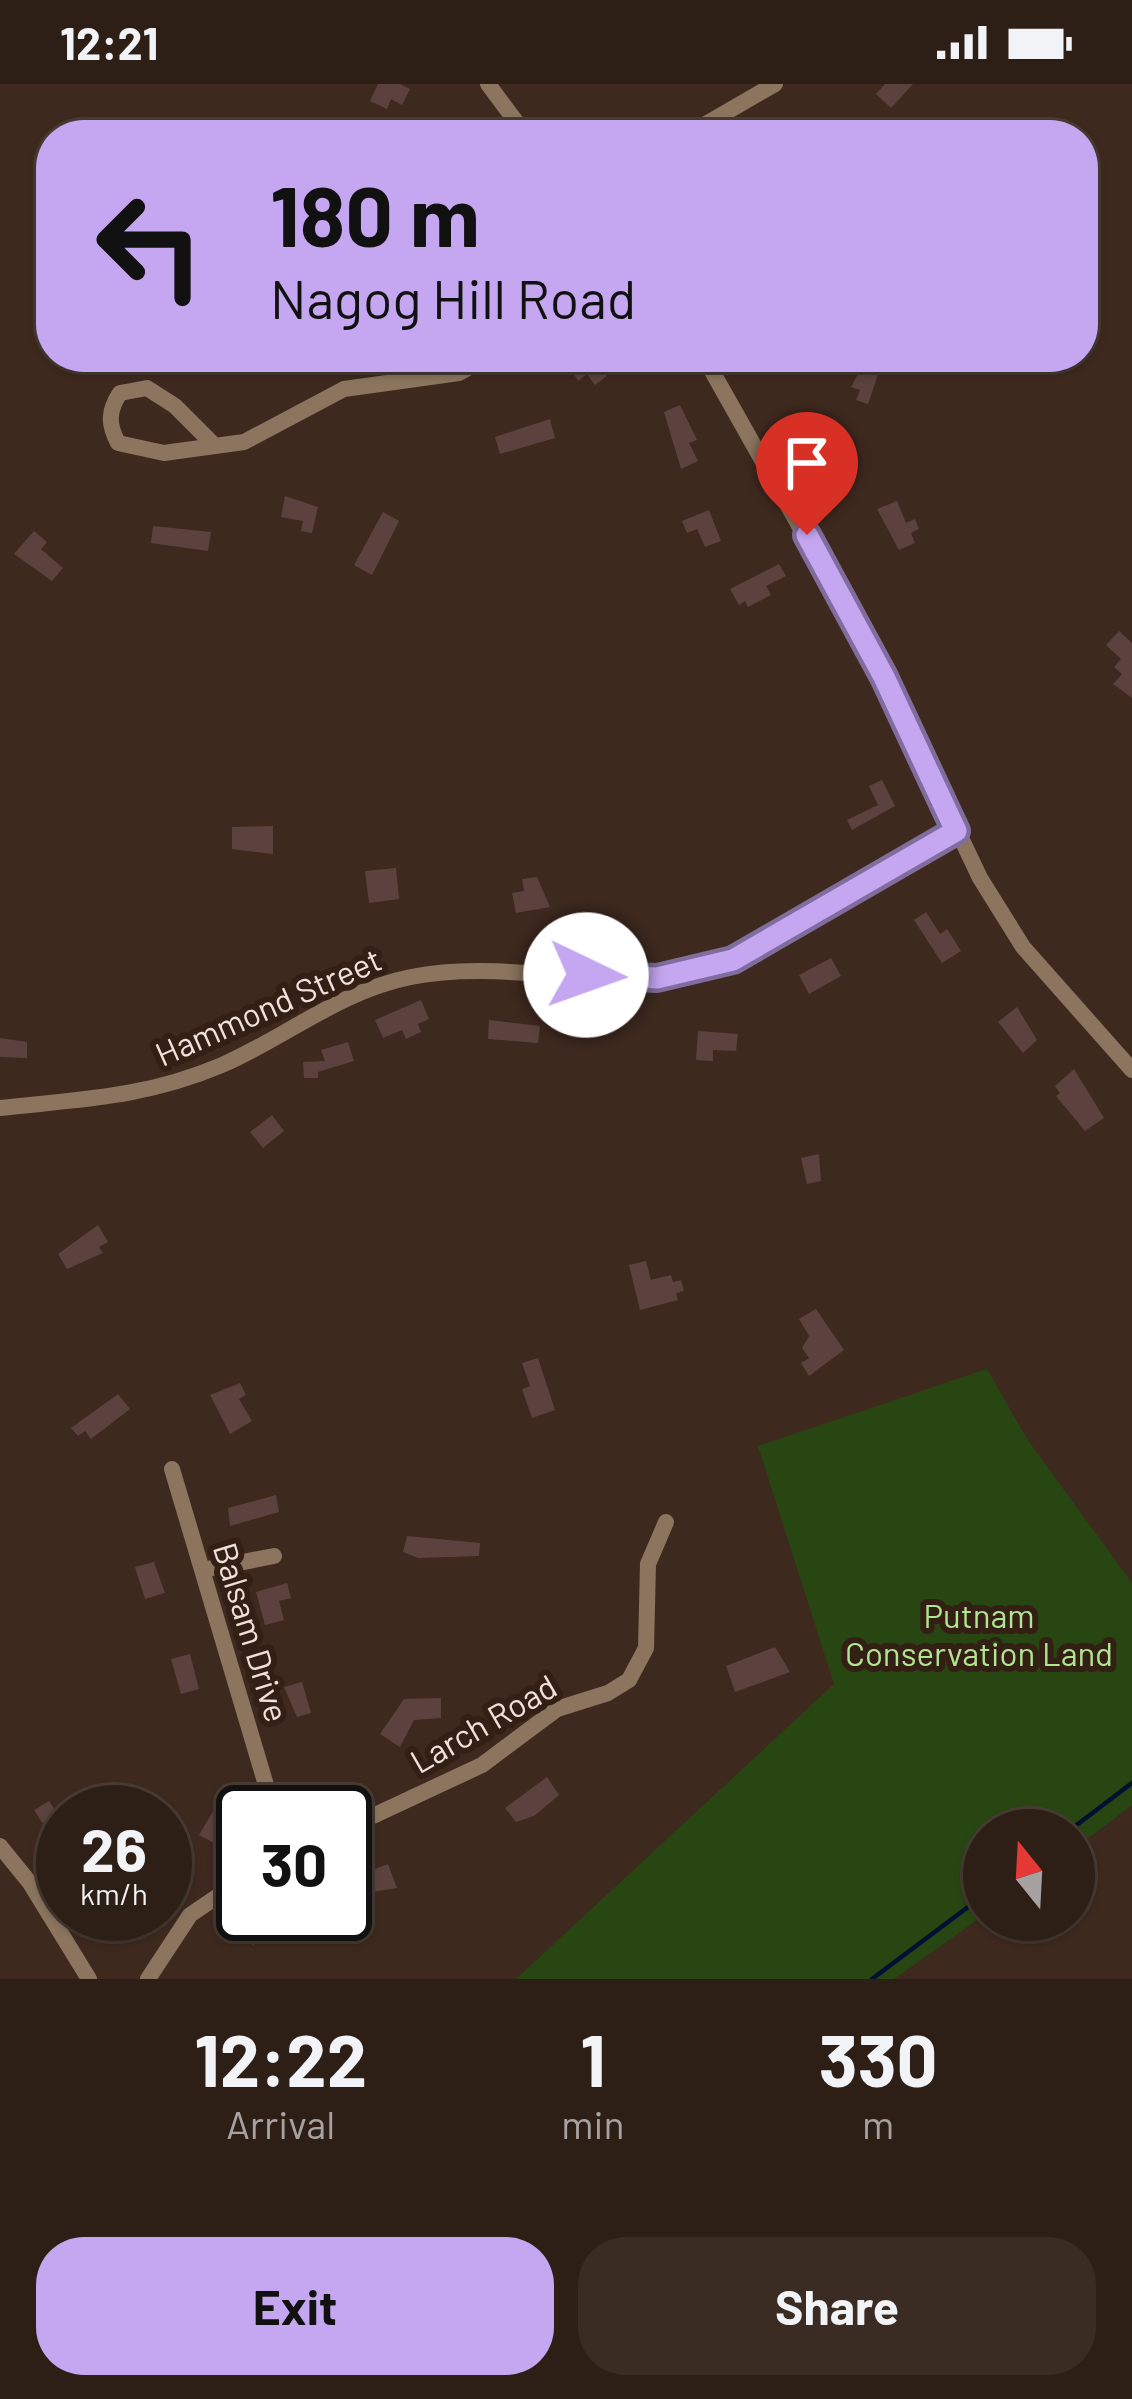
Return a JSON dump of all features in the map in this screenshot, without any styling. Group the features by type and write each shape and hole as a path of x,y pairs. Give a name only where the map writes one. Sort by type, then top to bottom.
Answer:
{"street":[{"path":"488,84 515,120"},
{"path":"713,120 775,84"},
{"path":"212,443 176,406 147,388 119,393 114,402 109,418 118,442 164,453 244,442 344,389 462,372"},
{"path":"712,372 884,677 956,831 1023,947 1132,1070"},
{"name":"Hammond Street","path":"0,1108 82,1104 175,1083 225,1063 352,996 413,976 524,970 657,978 710,968 749,952 956,831"},
{"name":"Balsam Drive","path":"172,1469 266,1785"},
{"name":"Larch Road","path":"372,1816 482,1765 550,1712 608,1694 629,1680 646,1648 648,1564 666,1522"},
{"path":"202,1570 274,1556"},
{"path":"0,1846 30,1883 88,1979"},
{"path":"148,1979 190,1915 216,1897"}],"green space":[{"name":"Putnam Conservation Land","path":"987,1369 1027,1439 1132,1583 1132,1805 1095,1833 1095,1809 963,1809 963,1930 894,1979 516,1979 834,1684 758,1446"}],"building":[{"path":"378,84 410,89 402,105 391,99 387,109 370,101"},
{"path":"885,84 913,84 891,108 876,94"},
{"path":"573,372 604,372 607,376 595,385 587,374 578,381"},
{"path":"859,372 879,372 868,404 856,400 860,390 851,387"},
{"path":"680,405 697,440 689,443 698,461 681,469 664,412"},
{"path":"550,419 555,438 500,454 495,437"},
{"path":"285,496 318,507 312,533 301,531 303,521 281,517"},
{"path":"897,501 906,523 915,519 919,529 911,533 915,543 899,550 877,509"},
{"path":"709,510 721,541 705,547 697,529 687,533 682,521"},
{"path":"383,512 399,521 372,575 354,565"},
{"path":"153,526 211,532 208,551 151,543"},
{"path":"34,531 47,542 41,549 63,568 52,581 14,554"},
{"path":"779,564 786,576 766,586 771,595 748,607 745,601 739,605 730,589"},
{"path":"1119,631 1132,643 1132,698 1113,684 1122,674 1114,667 1121,659 1106,645"},
{"path":"882,780 895,806 852,830 847,820 878,805 869,786"},
{"path":"273,826 273,854 232,849 232,827"},
{"path":"396,868 399,899 369,903 365,871"},
{"path":"537,877 550,907 516,913 512,893 524,891 522,879"},
{"path":"926,912 940,934 947,929 961,951 942,963 914,920"},
{"path":"831,958 841,976 809,994 799,975"},
{"path":"421,1000 429,1019 418,1024 421,1032 406,1039 402,1030 383,1038 375,1020"},
{"path":"1017,1007 1037,1040 1023,1053 998,1022"},
{"path":"489,1020 540,1026 538,1043 488,1039"},
{"path":"698,1031 738,1034 736,1051 713,1050 713,1061 696,1060"},
{"path":"0,1038 27,1042 27,1058 0,1057"},
{"path":"348,1042 354,1061 318,1072 318,1078 304,1078 303,1062 325,1061 321,1050"},
{"path":"1074,1069 1104,1118 1085,1131 1056,1096 1060,1093 1055,1086"},
{"path":"272,1115 284,1131 263,1148 250,1132"},
{"path":"819,1154 821,1181 807,1184 801,1158"},
{"path":"98,1225 108,1242 99,1247 103,1253 67,1269 58,1254"},
{"path":"646,1261 651,1280 671,1275 673,1282 681,1280 684,1291 676,1293 678,1300 640,1310 629,1265"},
{"path":"816,1309 844,1350 809,1376 801,1363 809,1358 802,1348 809,1336 799,1319"},
{"path":"538,1358 555,1410 532,1418 522,1389 530,1386 522,1363"},
{"path":"240,1383 246,1395 239,1399 252,1421 230,1434 210,1395"},
{"path":"118,1394 130,1409 91,1439 85,1431 78,1436 71,1428"},
{"path":"276,1495 279,1512 230,1526 228,1508"},
{"path":"407,1536 480,1543 479,1556 418,1558 403,1552"},
{"path":"154,1562 165,1593 145,1599 135,1567"},
{"path":"287,1583 291,1598 279,1601 284,1620 265,1625 256,1592"},
{"path":"775,1647 790,1672 735,1692 726,1666"},
{"path":"190,1654 199,1689 181,1694 171,1659"},
{"path":"302,1682 311,1713 297,1717 284,1687"},
{"path":"441,1698 441,1718 414,1720 400,1747 380,1734 404,1699"},
{"path":"547,1777 559,1795 534,1816 516,1822 505,1808"},
{"path":"215,1808 216,1844 199,1835"},
{"path":"388,1864 397,1888 372,1892 372,1870"}],"waterway":[{"path":"1095,1811 1132,1783"},
{"path":"872,1979 963,1911"}],"route":[{"path":"586,975 657,978 733,960 956,831 884,677 807,535"}]}
